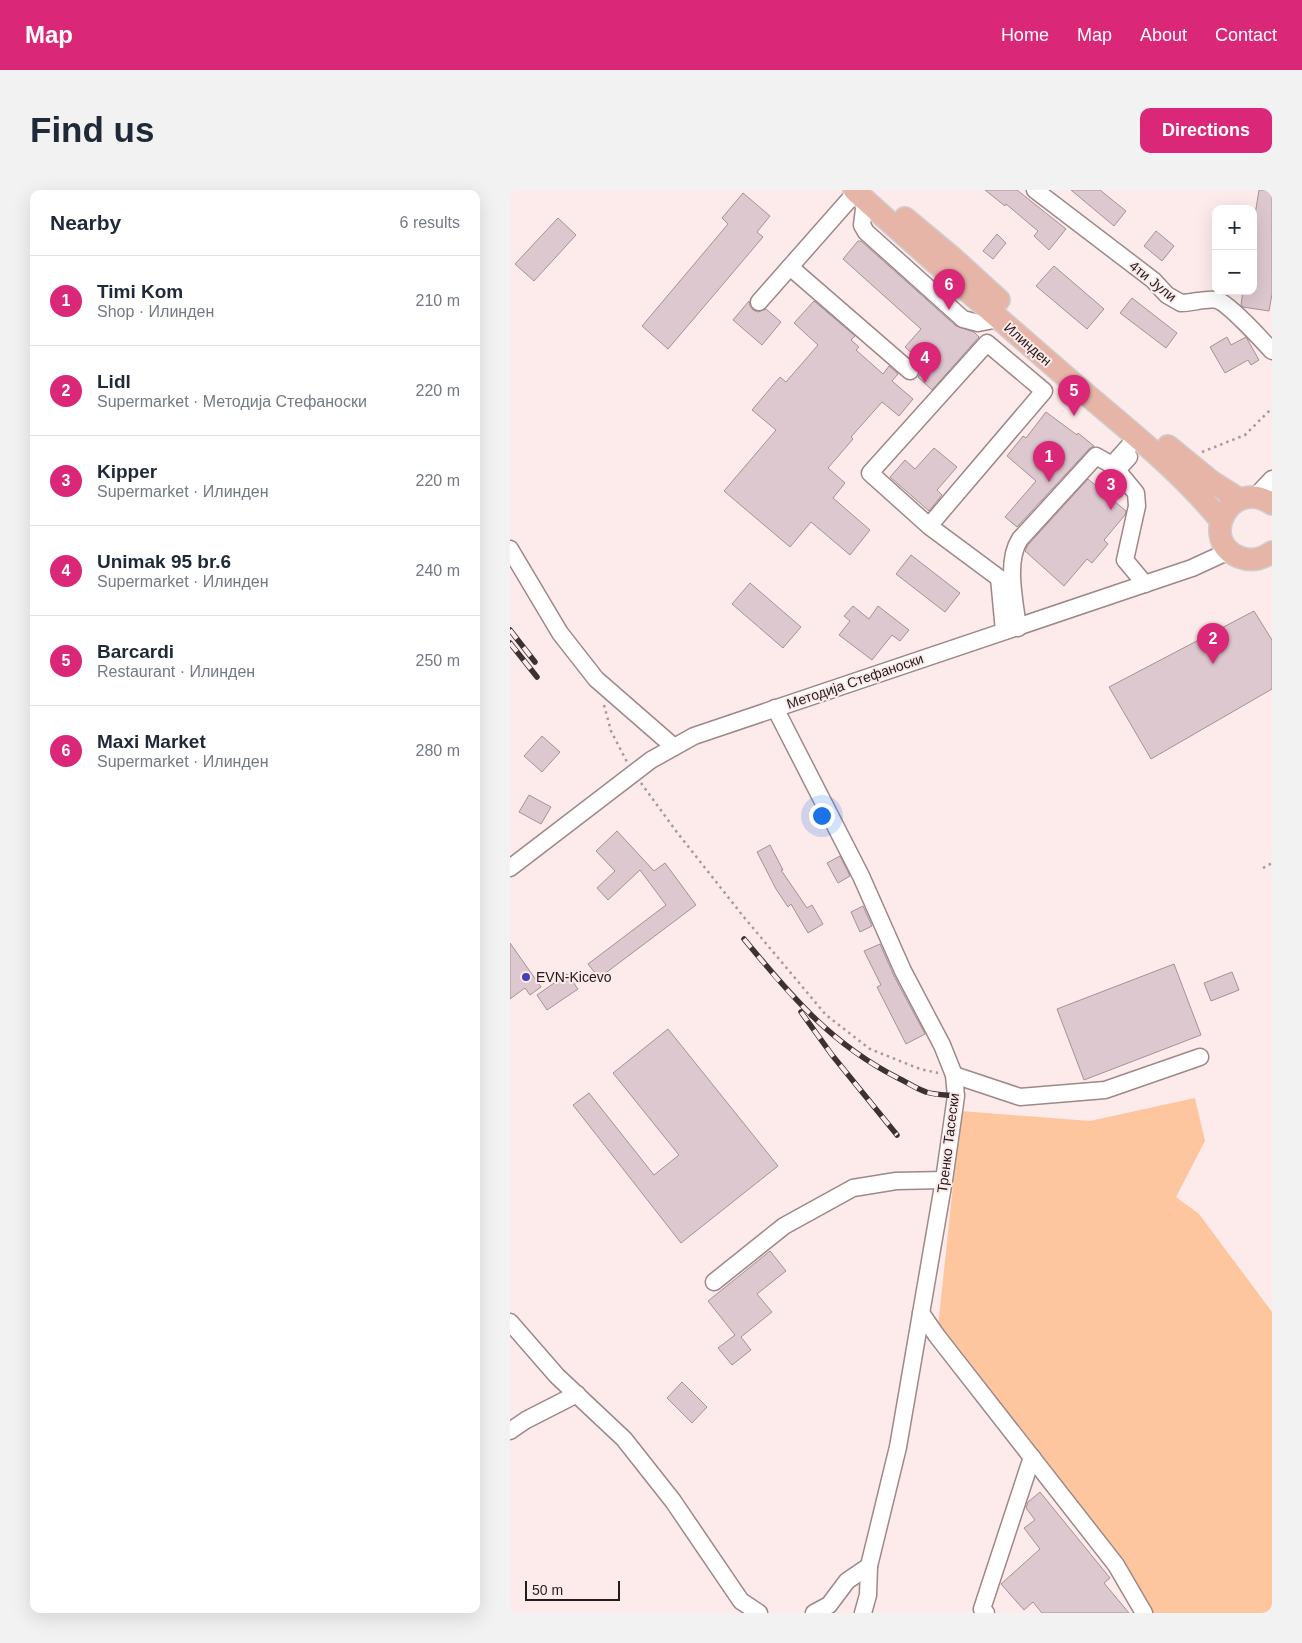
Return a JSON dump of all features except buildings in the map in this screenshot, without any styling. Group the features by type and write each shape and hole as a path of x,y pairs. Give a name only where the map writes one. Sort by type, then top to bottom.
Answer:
{"main road":[{"name":"Илинден","path":"862,193 999,319 1140,439 1195,490 1221,522 1220,532 1223,542 1229,551"},
{"name":"Илинден","path":"862,193 954,258 1008,309 1212,482 1255,500"},
{"path":"1221,522 1224,512 1231,504 1255,500"},
{"path":"1229,551 1246,559 1270,556"}],"street":[{"name":"4ти Јули","path":"1035,190 1152,280 1167,295 1181,304 1206,300 1222,302 1255,332 1272,351"},
{"path":"759,302 790,267 862,193"},
{"path":"790,267 910,371"},
{"path":"929,526 1044,392 987,343 870,473 929,526 1005,576"},
{"path":"1114,468 1140,439"},
{"path":"1011,629 1005,576 1015,547 1020,539 1096,456 1114,468 1136,493 1137,506 1125,560 1146,584"},
{"path":"1255,500 1272,479"},
{"path":"510,549 560,632 596,679 674,747"},
{"name":"Методија Стефаноски","path":"510,868 651,760 694,736 1146,584 1192,568 1229,551"},
{"name":"Тренко Тасески","path":"775,708 860,876 903,971 942,1045 954,1076 956,1096 944,1180 898,1447 869,1566 868,1595 862,1613"},
{"path":"954,1076 1020,1097 1105,1090 1200,1057"},
{"path":"714,1282 784,1226 853,1188 896,1181 944,1180"},
{"path":"921,1313 1116,1565 1144,1613"},
{"path":"510,1322 557,1376 624,1439 673,1501 742,1600 759,1613"},
{"path":"510,1431 526,1420 577,1394"},
{"path":"986,1613 982,1609 1032,1457"},
{"path":"814,1613 829,1605 847,1581 869,1566"}],"path":[{"path":"1184,460 1245,434 1272,408"},
{"path":"604,705 612,731 633,773 743,916 826,1015 870,1049 920,1069 954,1076"},
{"path":"1263,868 1272,864"}],"shaded area":[{"path":"1195,1098 1205,1141 1176,1197 1199,1214 1272,1312 1272,1613 1144,1613 937,1336 961,1111 1090,1121"}],"railway":[{"path":"510,630 535,662"},
{"path":"510,643 537,677"},
{"path":"744,939 795,999 852,1050 874,1065 919,1089 933,1094 956,1096"},
{"path":"801,1012 832,1055 897,1135"}],"place":[{"name":"Maxi Market","path":"949,310"},
{"name":"Unimak 95 br.6","path":"925,383"},
{"name":"Barcardi","path":"1074,416"},
{"name":"Timi Kom","path":"1049,482"},
{"name":"Kipper","path":"1111,510"},
{"name":"Lidl","path":"1213,664"},
{"name":"EVN-Kicevo","path":"526,977"}]}
